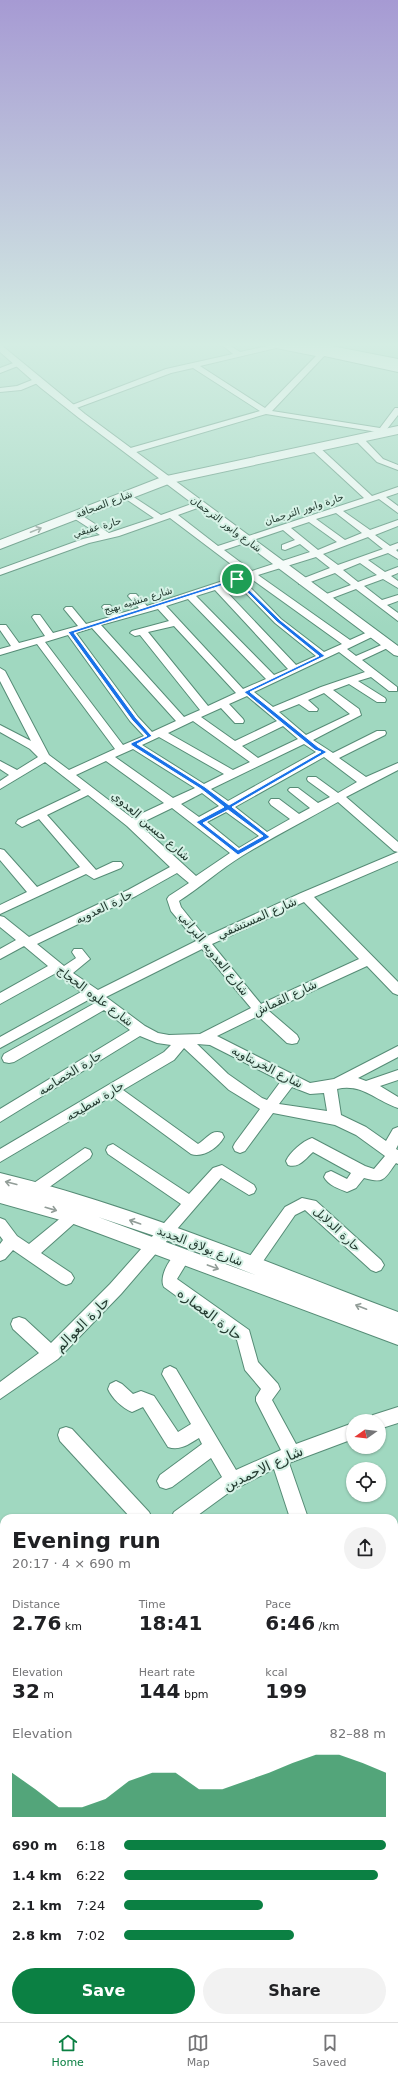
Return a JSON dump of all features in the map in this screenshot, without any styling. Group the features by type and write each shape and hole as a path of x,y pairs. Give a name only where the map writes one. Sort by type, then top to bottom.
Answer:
{"main road":[{"name":"شارع الصحافة","path":"0,545 167,480 365,438"}],"street":[{"name":"شارع وابور الترجمان","path":"113,438 302,582 394,647"},
{"path":"130,451 174,438"},
{"path":"360,440 367,444 374,456 383,463 398,468"},
{"path":"315,448 370,499"},
{"name":"حارة وابور الترجمان","path":"217,549 398,490"},
{"path":"126,495 160,518"},
{"path":"380,496 398,510"},
{"name":"حارة عفيفي","path":"0,572 86,541 108,536 200,504"},
{"path":"337,510 369,534 394,547 398,556"},
{"path":"171,514 345,646 355,660 393,689"},
{"path":"75,515 108,536"},
{"path":"310,519 344,543"},
{"name":"شارع منشيه بهيج","path":"0,652 52,638 217,587 237,579 281,566 398,523"},
{"path":"284,527 357,586 396,615"},
{"path":"285,547 301,541"},
{"path":"302,582 394,547"},
{"path":"361,560 398,585"},
{"path":"324,598 398,570"},
{"path":"237,579 266,609 323,656"},
{"path":"217,587 294,670"},
{"path":"190,595 273,680"},
{"path":"133,596 145,610"},
{"path":"380,604 398,598"},
{"path":"160,605 244,693 365,782"},
{"path":"107,607 116,618"},
{"path":"69,609 84,628"},
{"path":"37,617 52,638"},
{"path":"176,622 138,632 206,710"},
{"path":"95,625 182,721"},
{"path":"3,627 18,647"},
{"path":"71,632 134,719 154,734 232,774"},
{"path":"297,636 309,632"},
{"path":"68,775 373,633"},
{"path":"39,641 121,750"},
{"path":"355,660 394,647"},
{"path":"0,671 45,757"},
{"path":"271,712 325,689 373,673"},
{"path":"351,681 381,700"},
{"path":"131,823 357,714 325,689"},
{"path":"301,700 313,709"},
{"path":"222,703 239,721"},
{"path":"193,716 257,762"},
{"path":"234,745 282,722"},
{"path":"0,728 34,747 45,757"},
{"path":"199,822 328,754 381,733"},
{"path":"132,744 203,788 267,837"},
{"path":"0,786 45,757"},
{"name":"شارع حسين العدوي","path":"45,757 131,823 178,868 197,883"},
{"path":"107,757 199,822 238,853"},
{"path":"0,764 16,775"},
{"name":"شارع العدويه البراني","path":"292,1040 260,1011 173,904 176,896 197,883 204,875 238,853 365,782 398,766"},
{"path":"312,779 338,797 398,848"},
{"path":"22,823 89,790"},
{"path":"294,790 318,809"},
{"path":"276,802 298,819"},
{"path":"40,814 95,875 117,865"},
{"path":"0,853 35,893"},
{"name":"شارع المستشفي","path":"98,997 156,964 204,941 398,856"},
{"path":"0,910 88,868"},
{"name":"حارة العدويه","path":"0,955 126,896 178,868"},
{"path":"305,896 398,990"},
{"name":"شارع علوه الحجاج","path":"0,920 61,970 140,1030 162,1039 203,1038"},
{"path":"0,999 84,958 78,952"},
{"name":"شارع القماش","path":"203,1038 233,1022 260,1011 368,960"},
{"path":"0,1043 56,1012 98,997"},
{"path":"9,1058 68,1024 98,997"},
{"path":"56,1012 68,1024"},
{"name":"حارة الخصاصه","path":"0,1116 140,1030"},
{"name":"شارع الخربتاويه","path":"203,1038 221,1044 311,1089 346,1082 366,1086 398,1103"},
{"path":"184,1039 224,1080 254,1100 271,1108 335,1119 372,1139 393,1155"},
{"name":"حارة سطيحه","path":"0,1156 169,1056 184,1039"},
{"path":"335,1119 331,1086 393,1053 397,1078 366,1086"},
{"path":"240,1147 271,1108 290,1079"},
{"path":"113,1090 196,1150 204,1148 217,1137"},
{"path":"293,1161 312,1144 361,1171 377,1176 393,1155 398,1132"},
{"path":"113,1150 190,1202"},
{"path":"36,1189 85,1154"},
{"name":"حارة العوالم","path":"0,1392 52,1354 88,1319 160,1239 190,1202 220,1171 249,1190"},
{"path":"331,1178 349,1185 361,1171"},
{"name":"شارع بولاق الجديد","path":"0,1180 36,1189 160,1239 183,1256 398,1336"},
{"name":"شارع بولاق الجديد","path":"0,1195 252,1265 398,1320"},
{"name":"حارة الدلايل","path":"252,1265 290,1211 294,1207 305,1204 311,1205 376,1265"},
{"path":"30,1253 73,1216"},
{"path":"0,1224 12,1241 66,1278"},
{"path":"0,1254 12,1241"},
{"name":"حارة العصاره","path":"183,1256 169,1278 169,1282 243,1336 247,1346 250,1365 272,1389 264,1397 264,1401 286,1456"},
{"path":"19,1324 52,1354"},
{"path":"170,1374 233,1480"},
{"path":"116,1389 132,1404 141,1399 148,1401 174,1441 180,1440 202,1428"},
{"path":"386,1419 398,1415"},
{"name":"شارع الاحمدين","path":"185,1514 206,1497 233,1480 286,1456 346,1434"},
{"path":"66,1435 139,1514"},
{"path":"166,1481 213,1446"},
{"path":"286,1456 298,1514"}],"route":[{"path":"237,579 217,587 71,632 134,719 150,736 132,744 203,788 228,807 267,837 238,853 199,822 228,807 325,752 317,748 247,692 323,656 278,621 237,579"}]}
